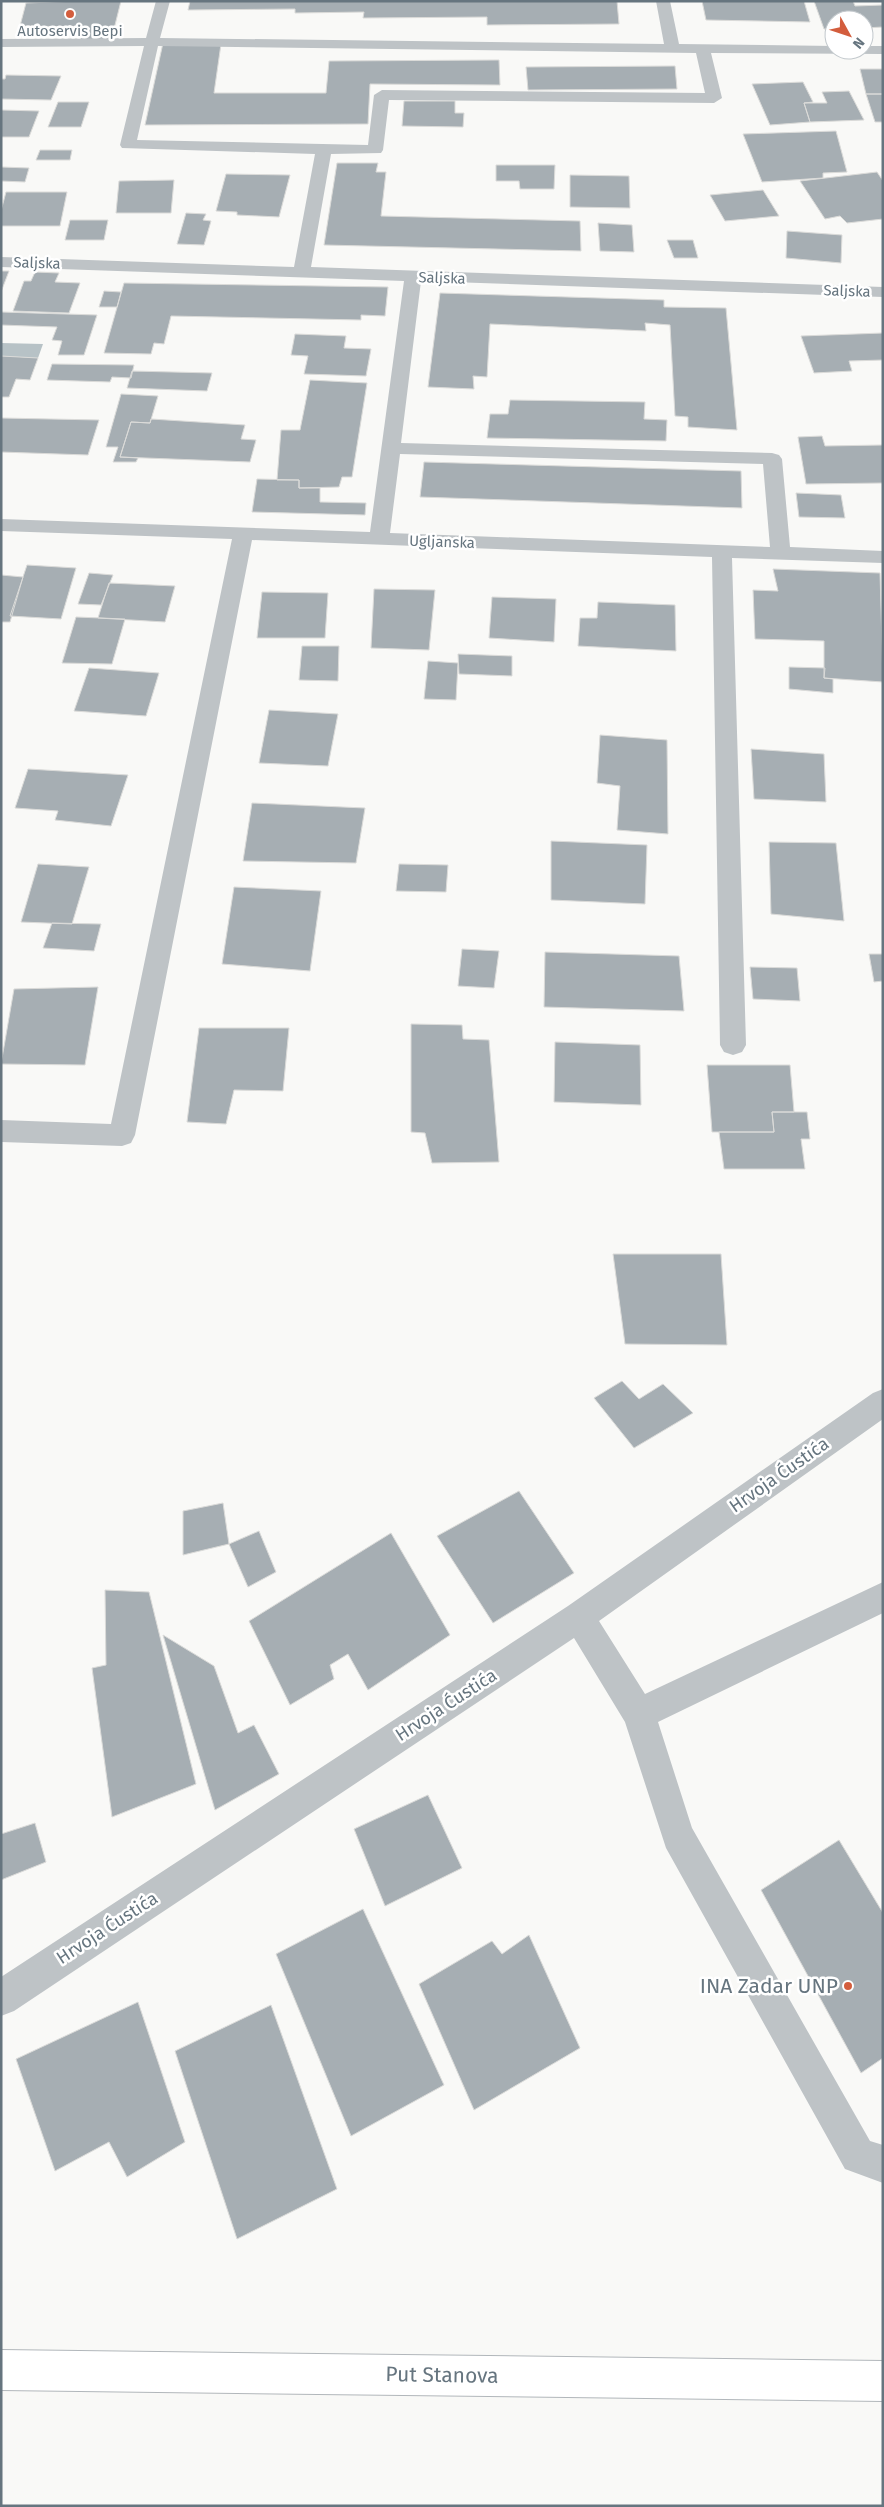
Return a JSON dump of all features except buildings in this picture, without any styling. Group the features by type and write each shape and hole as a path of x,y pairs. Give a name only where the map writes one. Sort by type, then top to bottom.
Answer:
{"main road":[{"name":"Put Stanova","path":"1,2370 883,2381"}],"street":[{"path":"163,1 128,145 375,150 382,95 714,98 703,49"},
{"path":"663,1 672,48"},
{"path":"1,43 152,42 824,50"},
{"path":"300,273 324,149"},
{"name":"Saljska","path":"1,262 883,292"},
{"path":"379,539 413,277"},
{"path":"390,448 772,459 781,554"},
{"name":"Ugljanska","path":"1,525 883,557"},
{"path":"1,1131 122,1135 243,534"},
{"path":"722,552 733,1045"},
{"name":"Hrvoja Ćustića","path":"1,1998 579,1617 883,1402"},
{"path":"639,1714 883,1597"},
{"path":"579,1617 639,1714 678,1836 858,2156 883,2164"}],"shaded area":[{"path":"1,343 43,344 38,358 1,356"}],"place":[{"name":"Autoservis Bepi","path":"70,14"},
{"name":"INA Zadar UNP","path":"848,1986"}]}
